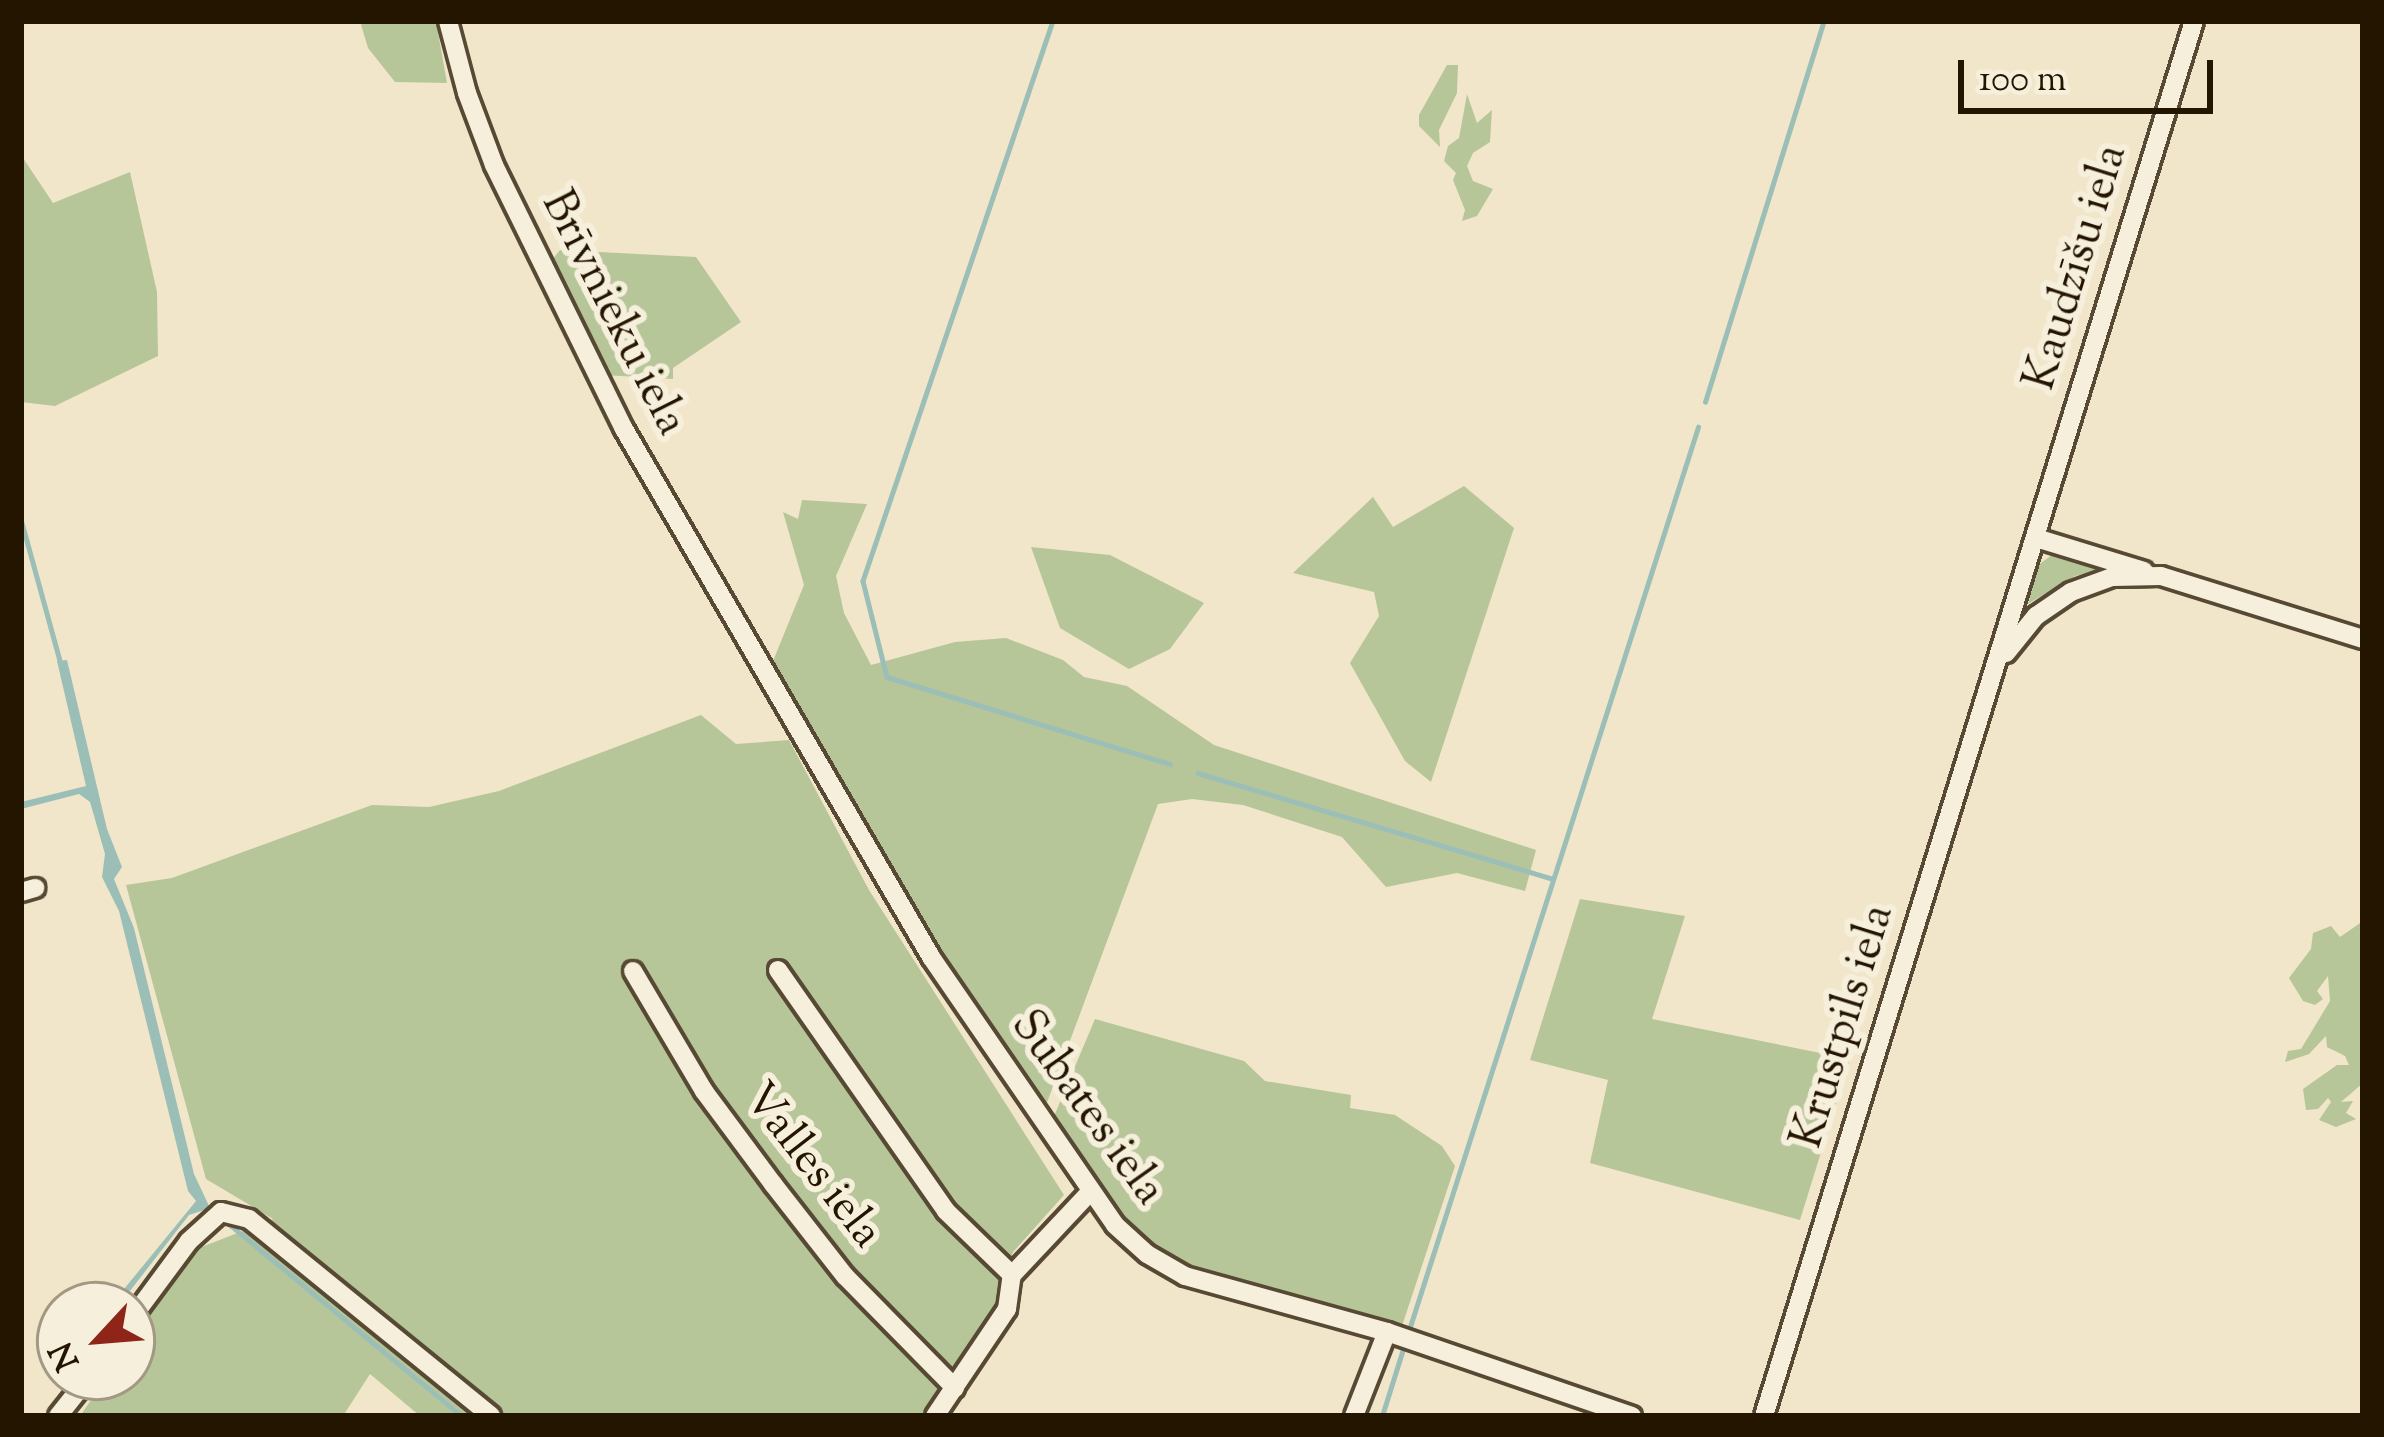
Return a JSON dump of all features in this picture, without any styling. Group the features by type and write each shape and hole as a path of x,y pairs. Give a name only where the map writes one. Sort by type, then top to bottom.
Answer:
{"street":[{"name":"Brīvnieku iela","path":"448,21 466,93 533,248 624,429 741,626"},
{"name":"Kaudzīšu iela","path":"2036,538 2194,21"},
{"path":"2036,538 2161,576"},
{"name":"Krustpils iela","path":"1764,1416 2036,538"},
{"name":"Krustpils iela","path":"1999,662 2036,616 2071,592 2112,577 2161,576 2363,638"},
{"name":"Subates iela","path":"741,626 931,957 1089,1193 1147,1254 1185,1276 1387,1332 1632,1416"},
{"path":"778,970 946,1211 1012,1275"},
{"name":"Valles iela","path":"633,971 704,1091 773,1184 845,1276 956,1388"},
{"path":"934,1416 1007,1309 1012,1275 1089,1193"},
{"path":"156,1286 189,1241 221,1213 249,1219 491,1416"},
{"path":"1354,1416 1387,1332"}],"green space":[{"path":"360,21 436,21 447,83 395,82 368,48"},
{"path":"1447,65 1458,65 1457,93 1439,130 1440,147 1419,126 1419,115"},
{"path":"1467,94 1477,123 1492,110 1490,142 1473,153 1467,166 1473,181 1493,189 1477,216 1462,221 1465,210 1453,180 1456,173 1444,161 1448,146 1459,138"},
{"path":"21,155 53,203 130,172 157,292 158,356 55,406 21,402"},
{"path":"560,250 696,257 741,322 673,368 673,379 603,375 548,265"},
{"path":"1464,486 1514,528 1431,782 1405,761 1350,663 1379,616 1374,592 1293,573 1373,497 1393,527"},
{"path":"802,500 867,504 836,576 844,613 871,665 955,642 1006,638 1063,660 1084,677 1127,686 1214,745 1536,850 1525,891 1457,873 1386,887 1342,837 1243,805 1192,799 1158,804 1045,1108 954,978 773,661 804,585 783,512 798,519"},
{"path":"1031,547 1110,555 1204,603 1170,649 1129,669 1060,628"},
{"path":"2052,555 2103,570 2075,576 2028,604 2038,565"},
{"path":"701,715 736,744 789,740 869,890 1064,1195 1013,1252 995,1315 941,1416 420,1416 370,1374 343,1416 80,1416 90,1401 156,1401 156,1305 194,1250 273,1219 206,1179 126,885 172,878 372,805 429,807 499,791"},
{"path":"1580,899 1685,916 1652,1019 1850,1059 1800,1220 1590,1163 1608,1080 1530,1060"},
{"path":"2363,921 2363,1083 2341,1102 2353,1101 2346,1113 2356,1119 2336,1127 2319,1120 2331,1102 2328,1098 2318,1109 2306,1110 2303,1089 2337,1065 2349,1065 2345,1056 2327,1047 2326,1036 2309,1054 2285,1062 2288,1051 2301,1049 2330,1001 2328,976 2317,991 2323,999 2315,1005 2303,1001 2289,978 2311,949 2313,933 2331,926 2340,937"},
{"path":"1095,1019 1244,1061 1265,1081 1351,1095 1350,1108 1395,1115 1442,1146 1455,1166 1400,1332 1202,1276 1154,1250 1111,1211 1052,1121"}],"water":[{"path":"67,660 107,829 122,867 114,879 134,928 194,1174 210,1208 189,1215 138,1281 131,1281 196,1201 188,1191 119,911 102,877 105,854 90,802 79,794 21,809 21,802 86,786 57,661"}],"waterway":[{"path":"1053,21 863,581 887,677 1170,764"},
{"path":"1705,402 1824,21"},
{"path":"1409,1330 1698,427"},
{"path":"21,519 60,661"},
{"path":"1198,773 1553,879"},
{"path":"229,1224 462,1416"},
{"path":"1382,1416 1402,1352"}]}
